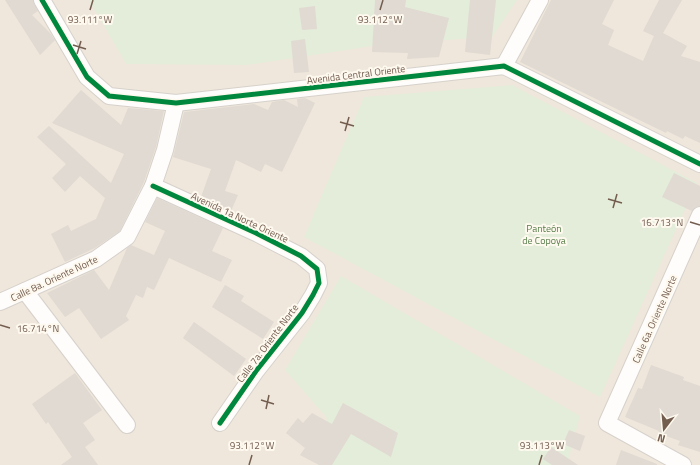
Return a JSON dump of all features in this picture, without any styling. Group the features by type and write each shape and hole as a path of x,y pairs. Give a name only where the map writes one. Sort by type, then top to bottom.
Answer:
{"street":[{"name":"Avenida Central Oriente","path":"42,0 87,77 109,96 176,104 504,66"},
{"path":"540,0 504,66 700,164"},
{"name":"Calle 8a. Oriente Norte","path":"0,302 96,259 127,237 153,186 165,150 176,104"},
{"name":"Avenida 1a Norte Oriente","path":"153,186 256,232 301,256 317,269"},
{"name":"Calle 6a. Oriente Norte","path":"683,465 607,423 700,215"},
{"name":"Calle 7a. Oriente Norte","path":"220,423 256,371 302,313 314,295 318,282 317,269"},
{"path":"25,291 126,425"}],"shaded area":[{"path":"0,0 700,0 700,465 0,465"}],"green space":[{"path":"89,0 517,0 492,37 386,44 247,65 126,64"},
{"name":"Panteón de Copoya","path":"512,85 697,183 600,397 304,237 364,97"},
{"path":"341,276 580,416 567,465 318,465 327,418 285,370"}],"building":[{"path":"5,0 33,0 38,11 32,15 55,40 40,55"},
{"path":"375,0 406,0 405,7 449,18 439,57 407,59 408,53 372,52"},
{"path":"470,0 496,0 490,55 465,52"},
{"path":"551,0 614,0 602,24 614,30 608,45 643,61 654,36 643,31 659,0 682,0 663,33 687,46 681,56 700,62 700,143 685,136 683,139 667,131 666,133 520,62"},
{"path":"315,6 317,29 302,30 299,8"},
{"path":"305,39 309,72 294,73 291,41"},
{"path":"81,90 121,125 128,108 164,111 156,147 144,182 120,231 95,248 65,262 51,234 68,225 71,231 96,219 105,198 80,176 65,192 52,178 66,164 37,137 49,126 111,183 124,154 52,123"},
{"path":"305,98 315,103 282,172 265,164 261,172 236,160 225,191 238,195 231,211 201,197 211,169 173,157 184,112 254,104 268,110 272,102 284,100 298,107 297,99"},
{"path":"674,173 700,186 700,206 695,207 692,211 662,197"},
{"path":"157,198 223,228 212,251 232,260 221,282 169,258 154,290 147,287 143,298 136,295 126,316 129,320 101,339 79,308 65,317 47,293 94,270 109,290 127,248 131,245 154,255 165,231 145,222"},
{"path":"225,285 244,296 241,301 274,322 263,339 212,307"},
{"path":"194,322 246,359 234,376 183,338"},
{"path":"651,365 684,377 683,380 700,386 700,452 678,445 680,441 658,433 659,431 625,417 638,388 642,389"},
{"path":"75,373 102,410 83,423 95,440 85,447 98,465 61,465 72,457 48,422 46,424 32,404"},
{"path":"343,403 398,433 391,457 351,434 332,465 319,465 300,455 305,448 286,433 298,418 303,423 312,413 332,424"},
{"path":"569,430 585,436 580,451 563,444"},
{"path":"551,447 578,465 552,465 543,459"},
{"path":"621,450 657,464 657,465 616,465"}],"cycle path":[{"path":"42,0 87,77 109,96 176,103 504,66 700,164"},
{"path":"153,186 256,233 301,256 317,269 319,283 302,313 256,371 220,423"}]}
